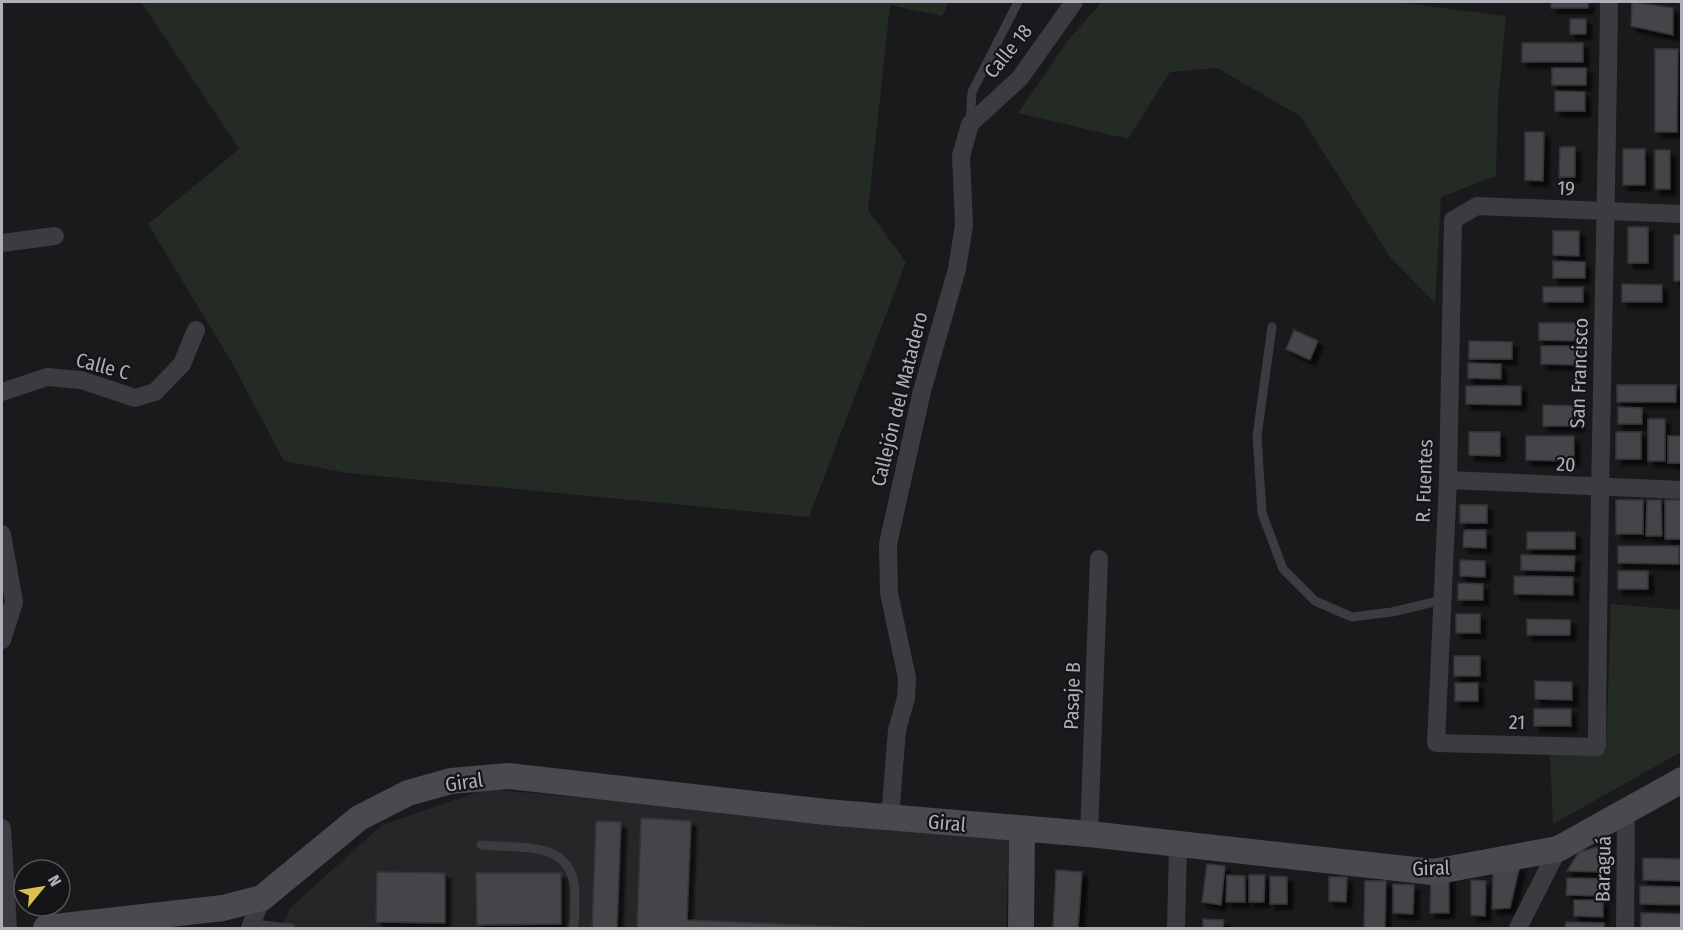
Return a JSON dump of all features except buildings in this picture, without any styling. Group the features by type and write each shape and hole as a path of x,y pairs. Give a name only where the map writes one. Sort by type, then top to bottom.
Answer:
{"street":[{"name":"Calle 18","path":"970,124 1020,78 1074,2"},
{"name":"San Francisco","path":"1597,747 1598,488 1609,2"},
{"name":"Callejón del Matadero","path":"890,818 897,730 906,698 907,678 889,593 888,544 922,391 957,269 964,225 961,156 970,124"},
{"name":"19","path":"1453,220 1477,206 1682,214"},
{"name":"R. Fuentes","path":"1436,743 1448,480 1453,220"},
{"path":"2,243 55,236"},
{"name":"Calle C","path":"2,392 47,377 81,380 135,398 155,392 182,364 196,330"},
{"name":"20","path":"1448,480 1682,490"},
{"path":"2,534 14,602 2,640"},
{"name":"Pasaje B","path":"1089,834 1099,559"},
{"name":"21","path":"1436,743 1597,747"},
{"name":"Giral","path":"251,926 262,898 359,818 408,794 451,781 508,776 890,818 1089,834 1433,872 1558,849 1682,780"},
{"name":"Baraguá","path":"1625,928 1626,810"},
{"path":"2,828 8,928"},
{"path":"1021,928 1022,830"},
{"path":"1176,928 1178,845"},
{"path":"1518,928 1558,849"},
{"path":"46,928 223,908 262,898"}],"lane":[{"name":"Callejón del Matadero","path":"970,124 972,92 1018,2"},
{"path":"1272,327 1257,436 1262,513 1283,569 1315,601 1352,617 1392,612 1442,600"},
{"path":"481,845 549,851 563,858 575,879 573,928"},
{"path":"251,926 291,928"}],"shaded area":[{"path":"141,2 949,2 942,16 890,5 868,210 906,262 809,517 347,473 284,461 231,361 148,224 239,149"},
{"path":"1102,2 1395,2 1506,16 1498,102 1496,176 1441,197 1435,303 1390,257 1300,116 1217,68 1170,72 1128,139 1018,113 1069,39"},
{"path":"1611,604 1681,610 1681,752 1553,824 1550,753 1606,752"},
{"path":"486,789 1009,835 1006,928 282,928 290,908 382,825"}]}
